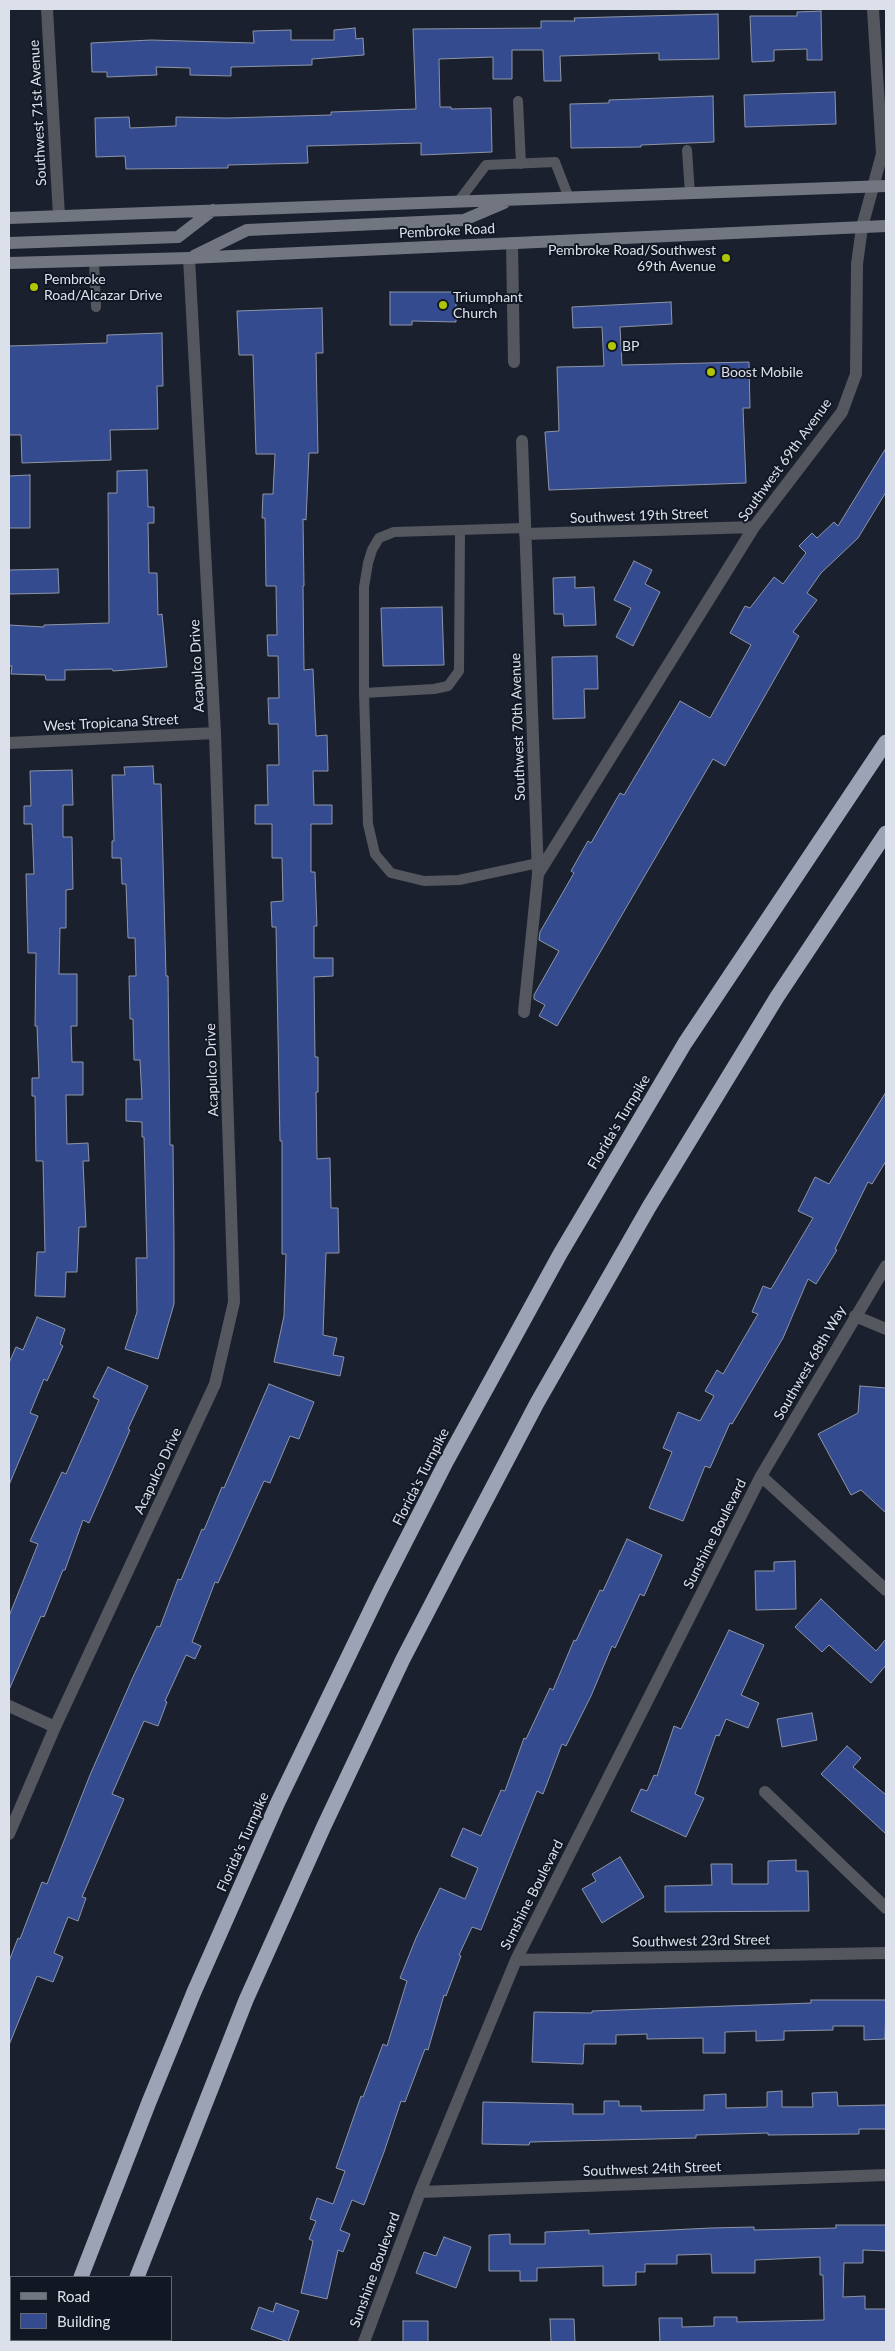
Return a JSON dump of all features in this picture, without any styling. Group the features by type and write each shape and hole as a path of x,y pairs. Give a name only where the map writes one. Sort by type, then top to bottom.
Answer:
{"highway":[{"name":"Florida's Turnpike","path":"81,2276 156,2083 278,1802 376,1599 445,1464 560,1254 685,1043 886,742"},
{"path":"136,2276 246,2000 324,1826 403,1660 457,1555 537,1403 649,1207 772,1005 886,833"}],"main road":[{"name":"Pembroke Road","path":"9,218 880,186"},
{"path":"189,258 247,230 464,220 511,200"},
{"path":"9,244 178,237 213,210"},
{"name":"Pembroke Road","path":"9,264 189,258 886,226"}],"street":[{"name":"Southwest 71st Avenue","path":"47,9 59,216"},
{"name":"Southwest 69th Avenue","path":"538,868 754,527 842,412 856,374 857,264 862,226 880,186 882,154 873,9"},
{"path":"512,243 514,362"},
{"name":"Acapulco Drive","path":"9,1834 55,1727 215,1384 234,1302 216,733 189,258"},
{"name":"Southwest 70th Avenue","path":"522,441 538,868 524,1012"},
{"name":"Southwest 19th Street","path":"525,531 754,527"},
{"name":"West Tropicana Street","path":"9,742 216,733"},
{"name":"Southwest 68th Way","path":"761,1476 886,1266"},
{"path":"855,1316 886,1329"},
{"path":"761,1476 886,1590"},
{"name":"Sunshine Boulevard","path":"364,2342 420,2192 516,1960 761,1476"},
{"path":"9,1706 55,1727"},
{"path":"764,1792 886,1908"},
{"name":"Southwest 23rd Street","path":"516,1960 886,1953"},
{"name":"Southwest 24th Street","path":"420,2192 886,2175"}],"lane":[{"path":"518,101 521,164"},
{"path":"687,150 690,194"},
{"path":"458,202 486,165 555,162 569,198"},
{"path":"94,261 96,307"},
{"path":"364,693 441,688 448,686 459,670 460,530"},
{"path":"525,531 394,532 379,538 368,563 364,587 364,693 368,824 374,854 391,873 424,880 459,880 538,868"}],"building":[{"path":"821,11 822,60 807,60 807,49 774,50 774,61 752,62 750,16 797,16 797,12"},
{"path":"718,14 719,59 659,60 659,53 560,56 561,81 544,81 543,50 512,50 512,79 493,79 493,57 439,59 440,107 451,107 451,109 491,108 492,152 421,155 421,143 307,146 308,163 228,165 228,168 126,169 125,156 96,157 95,118 129,117 130,128 176,126 176,117 227,118 331,115 331,112 416,109 413,29 541,28 541,21 575,21 574,18"},
{"path":"355,28 356,39 363,38 364,55 312,59 312,65 231,67 231,76 190,75 190,68 156,67 157,75 107,77 107,72 92,72 91,43 151,40 254,43 253,31 291,30 291,40 334,40 334,30"},
{"path":"835,92 836,124 745,127 744,95"},
{"path":"713,96 714,142 641,145 641,147 571,148 570,104 609,103 609,100"},
{"path":"390,292 456,292 456,322 412,321 412,325 390,325"},
{"path":"671,302 672,324 620,327 622,365 749,362 750,408 743,408 746,483 549,490 545,432 559,431 557,367 604,366 602,327 573,328 572,307"},
{"path":"322,308 323,353 316,353 318,453 309,453 306,520 303,519 304,670 313,669 316,736 327,735 328,771 313,771 314,805 332,805 332,824 311,824 311,872 315,872 317,926 314,926 314,958 333,958 333,976 314,977 315,1057 318,1057 318,1092 316,1092 317,1159 330,1158 331,1208 338,1208 339,1253 326,1253 323,1335 337,1338 333,1355 344,1357 340,1376 274,1362 284,1316 286,1254 282,1254 282,1141 280,1141 276,927 272,927 271,902 283,901 282,858 272,858 272,824 255,824 255,805 268,805 267,765 279,765 278,724 269,724 268,698 279,698 278,656 268,656 267,635 277,635 276,586 266,586 265,518 262,518 263,494 273,494 275,454 256,454 253,355 239,355 237,311"},
{"path":"162,333 163,386 157,386 158,429 110,430 111,460 22,463 21,435 9,435 9,346 107,343 107,335"},
{"path":"886,448 886,492 858,538 821,573 807,593 817,600 793,632 799,636 725,766 713,759 557,1026 539,1016 545,1005 534,999 534,995 559,951 539,940 540,932 574,873 571,871 588,841 591,843 620,793 624,795 680,701 710,718 751,645 730,633 745,606 750,608 774,577 783,584 806,553 799,546 812,533 817,538 834,522 838,526"},
{"path":"147,470 148,507 154,507 154,523 148,523 149,573 157,573 158,615 162,614 167,667 113,671 112,669 65,670 65,680 46,680 45,675 11,674 12,666 9,666 9,625 44,627 44,625 109,623 108,493 117,493 117,471"},
{"path":"30,475 30,528 9,528 9,476"},
{"path":"634,561 652,570 645,584 660,592 633,646 616,637 631,608 614,600"},
{"path":"58,569 59,593 9,594 9,570"},
{"path":"575,577 575,588 594,587 596,625 564,626 563,614 554,614 553,578"},
{"path":"442,607 444,665 383,666 381,608"},
{"path":"597,656 598,689 584,689 585,718 553,719 552,657"},
{"path":"153,766 154,784 161,784 166,976 168,976 170,1145 173,1145 174,1243 174,1304 158,1359 125,1349 137,1312 136,1258 147,1258 144,1137 142,1137 142,1122 126,1121 126,1099 142,1099 140,1060 134,1060 133,1019 130,1019 129,976 136,976 135,938 128,938 126,884 122,884 121,858 112,858 112,841 114,841 112,775 125,775 124,767"},
{"path":"72,770 73,805 63,805 63,837 72,837 73,889 66,890 66,928 60,928 59,974 77,974 77,1026 71,1026 72,1062 83,1062 83,1095 66,1095 67,1144 88,1143 89,1161 83,1161 86,1227 79,1227 77,1272 66,1272 65,1297 35,1296 37,1252 45,1252 43,1161 36,1161 35,1096 32,1096 32,1078 39,1078 37,1026 35,1026 36,953 28,953 26,874 34,874 32,824 24,824 24,806 31,806 30,771"},
{"path":"886,1092 886,1161 872,1184 868,1182 835,1249 837,1250 816,1284 808,1279 783,1338 732,1424 730,1423 710,1468 705,1466 683,1521 649,1508 672,1452 663,1448 678,1412 700,1421 714,1396 705,1391 717,1370 723,1374 758,1314 752,1312 763,1286 771,1289 813,1218 798,1211 815,1177 829,1184"},
{"path":"37,1317 65,1329 60,1344 63,1346 47,1381 44,1379 30,1413 38,1416 9,1485 9,1363 16,1347 23,1350"},
{"path":"108,1367 148,1386 89,1523 83,1520 65,1570 63,1570 44,1617 41,1616 9,1690 9,1616 38,1544 30,1541 62,1472 66,1474 99,1400 93,1397"},
{"path":"269,1384 314,1402 299,1439 290,1436 270,1483 264,1481 218,1583 215,1582 192,1642 201,1646 195,1659 186,1655 165,1701 167,1702 158,1726 144,1721 112,1794 124,1799 82,1897 86,1898 78,1921 68,1917 54,1953 63,1957 53,1982 37,1976 9,2045 9,1961 18,1938 20,1939 42,1882 47,1884 90,1775 133,1677 157,1626 160,1627 178,1579 181,1580 202,1529 204,1530 222,1487 224,1488"},
{"path":"860,1386 886,1388 886,1513 861,1490 851,1495 818,1434 858,1413"},
{"path":"627,1539 662,1555 644,1596 640,1594 615,1648 612,1646 591,1696 566,1746 562,1744 543,1794 537,1791 481,1930 472,1927 459,1955 461,1956 446,1996 444,1995 428,2050 425,2049 405,2102 401,2101 364,2205 352,2200 340,2230 350,2234 343,2252 338,2250 327,2299 301,2293 313,2241 309,2239 316,2221 310,2219 317,2198 333,2204 345,2171 336,2168 361,2096 363,2097 383,2044 387,2046 407,1981 400,1978 416,1938 440,1888 465,1899 478,1868 451,1856 463,1828 481,1836 501,1790 505,1791 524,1738 526,1739 550,1688 553,1690 574,1640 576,1641 600,1590 603,1591"},
{"path":"795,1561 796,1609 756,1610 755,1571 774,1571 774,1562"},
{"path":"821,1599 876,1651 886,1639 886,1665 871,1683 829,1645 822,1652 795,1627"},
{"path":"729,1630 764,1645 741,1695 759,1703 748,1728 726,1719 719,1736 716,1735 695,1794 704,1798 686,1837 631,1811 641,1789 647,1791 654,1775 657,1776 674,1726 681,1729"},
{"path":"812,1713 817,1740 782,1747 777,1719"},
{"path":"847,1746 861,1758 853,1767 886,1795 886,1834 821,1774"},
{"path":"620,1857 644,1897 602,1923 582,1889 596,1881 592,1874"},
{"path":"796,1860 796,1871 808,1871 809,1911 665,1912 665,1886 712,1885 711,1864 732,1864 732,1884 768,1884 768,1861"},
{"path":"811,2000 886,2000 885,2039 864,2040 864,2026 833,2026 833,2030 784,2031 784,2040 756,2041 756,2031 725,2032 725,2053 703,2053 703,2038 647,2039 647,2034 616,2035 616,2044 584,2044 583,2064 532,2062 534,2012 592,2013 592,2011 811,2003"},
{"path":"782,2091 782,2107 813,2107 812,2093 837,2092 838,2106 886,2105 886,2129 859,2129 859,2134 768,2135 768,2133 696,2135 696,2138 530,2142 529,2145 482,2144 483,2102 573,2104 573,2114 604,2114 604,2101 619,2101 619,2106 641,2106 641,2111 704,2110 704,2095 726,2094 726,2108 767,2107 767,2092"},
{"path":"836,2225 886,2225 886,2251 863,2250 863,2263 844,2263 843,2297 865,2296 865,2309 886,2309 886,2342 660,2342 659,2318 682,2318 682,2327 714,2326 714,2317 737,2317 737,2322 824,2320 823,2275 820,2275 820,2257 755,2260 755,2273 712,2273 711,2254 677,2255 677,2264 645,2264 645,2272 636,2272 636,2285 603,2286 603,2266 537,2268 537,2281 520,2281 520,2271 489,2271 489,2235 510,2234 510,2244 545,2244 545,2232 589,2230 589,2234 711,2228 754,2227 754,2230 836,2228"},
{"path":"444,2237 471,2247 456,2288 416,2273 424,2252 436,2256"},
{"path":"276,2303 299,2311 288,2342 251,2329 259,2307 273,2312"},
{"path":"550,2319 574,2319 575,2342 551,2342"},
{"path":"403,2321 428,2321 428,2342 403,2342"}],"place":[{"name":"Pembroke Road/Southwest 69th Avenue","path":"726,258"},
{"name":"Pembroke Road/Alcazar Drive","path":"34,287"},
{"name":"Triumphant Church","path":"443,305"},
{"name":"BP","path":"612,346"},
{"name":"Boost Mobile","path":"711,372"}]}
